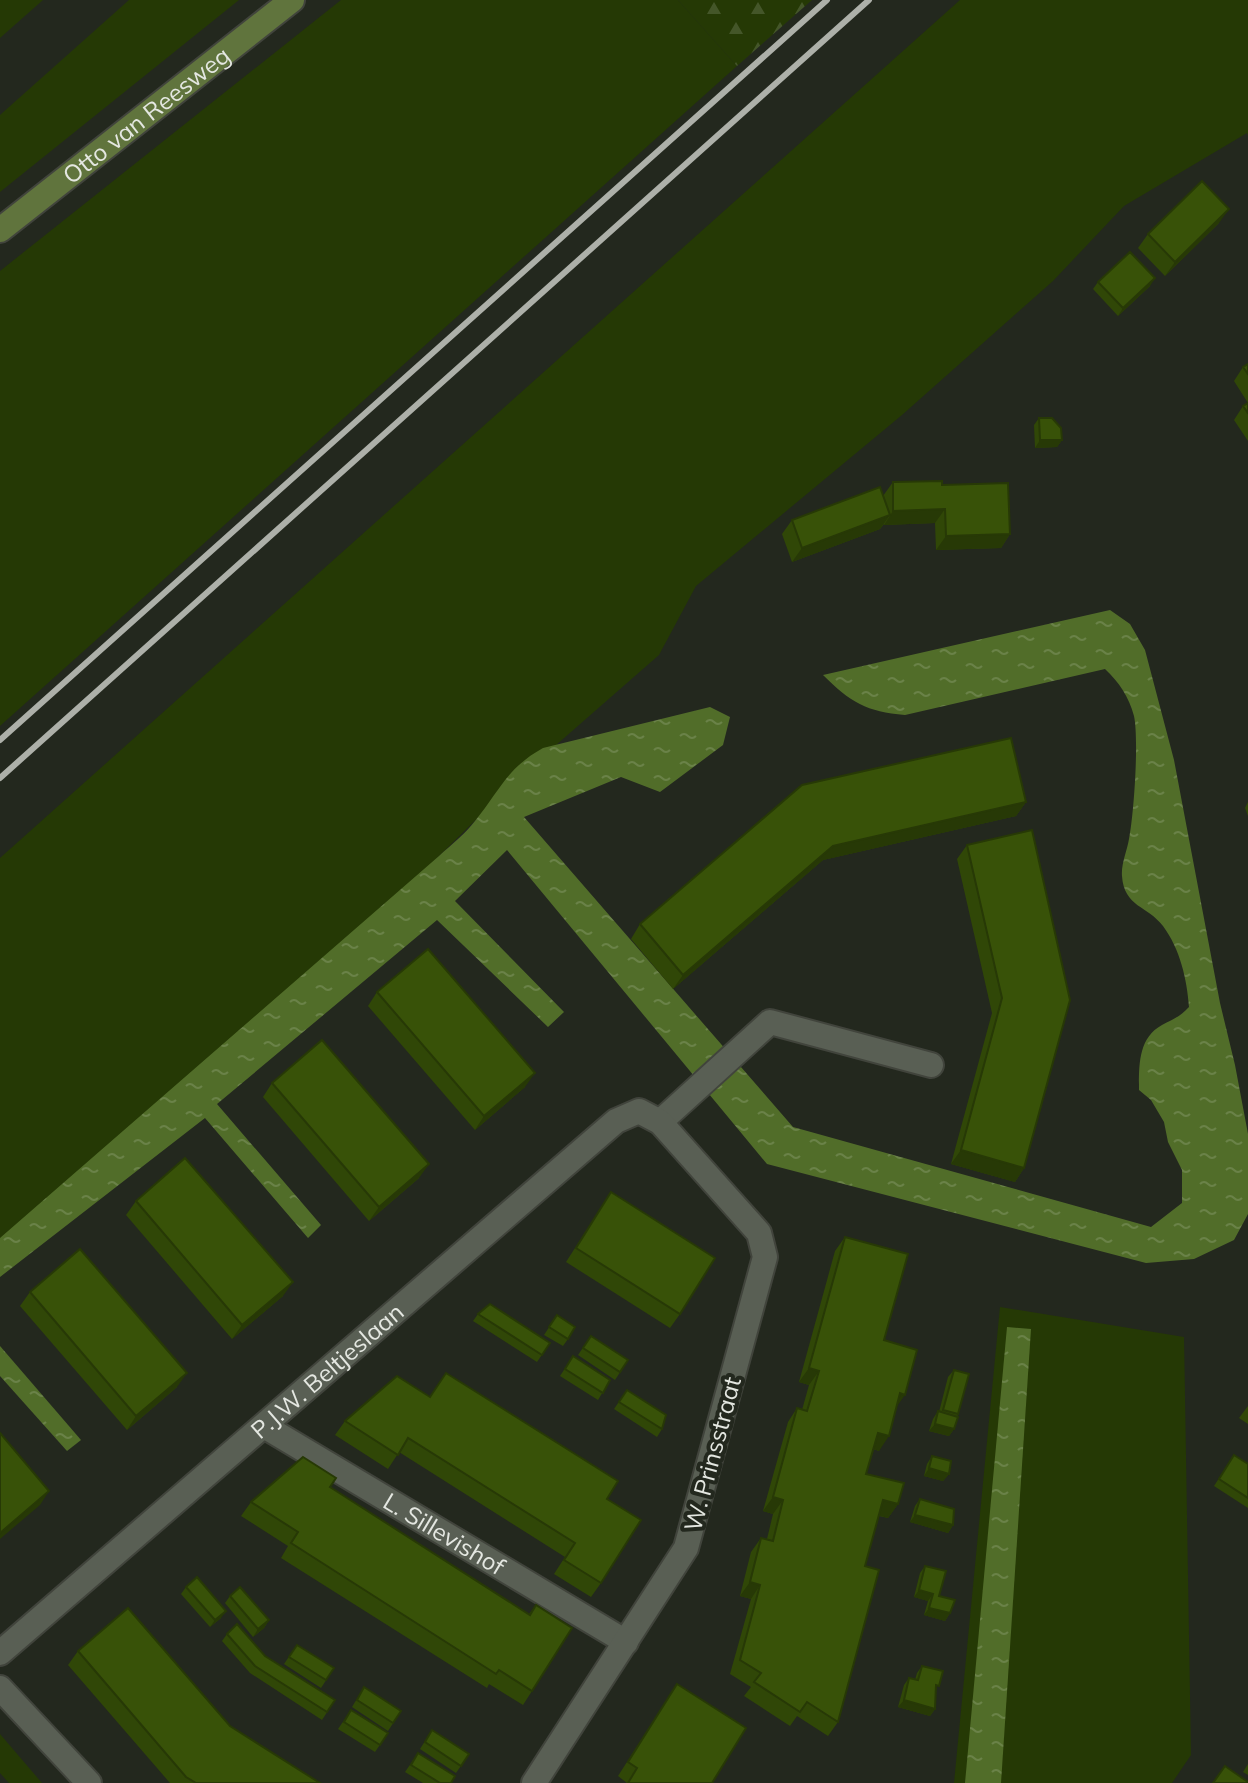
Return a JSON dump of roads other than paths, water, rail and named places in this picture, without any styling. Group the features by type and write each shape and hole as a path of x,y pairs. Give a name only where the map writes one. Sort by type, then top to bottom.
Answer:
{"street":[{"name":"Otto van Reesweg","path":"0,230 292,0"},
{"path":"660,1122 770,1022 931,1065"},
{"name":"P.J.W. Beltjeslaan","path":"0,1653 616,1121 639,1111 660,1122"},
{"name":"W. Prinsstraat","path":"534,1783 686,1548 765,1257 759,1233 660,1122"},
{"name":"L. Sillevishof","path":"264,1426 626,1642"},
{"path":"0,1688 89,1783"}],"water":[{"path":"1110,610 1130,624 1145,650 1174,760 1220,1003 1235,1065 1248,1134 1248,1214 1234,1240 1194,1259 1146,1263 767,1164 507,850 455,901 564,1012 548,1027 437,920 217,1104 321,1225 308,1238 205,1118 0,1277 0,1238 458,839 521,763 543,748 710,707 730,717 723,745 660,792 621,777 524,817 793,1127 1151,1227 1182,1203 1182,1170 1168,1142 1164,1122 1151,1100 1139,1090 1140,1062 1148,1037 1189,1007 1182,965 1174,944 1157,919 1132,900 1124,886 1122,871 1133,812 1136,741 1134,716 1123,690 1105,669 905,715 860,704 823,675"},
{"path":"1007,1327 1031,1329 1001,1783 965,1783"},
{"path":"0,1346 81,1440 67,1451 0,1376"}],"railway":[{"path":"0,740 827,0"},
{"path":"0,778 869,0"}]}
